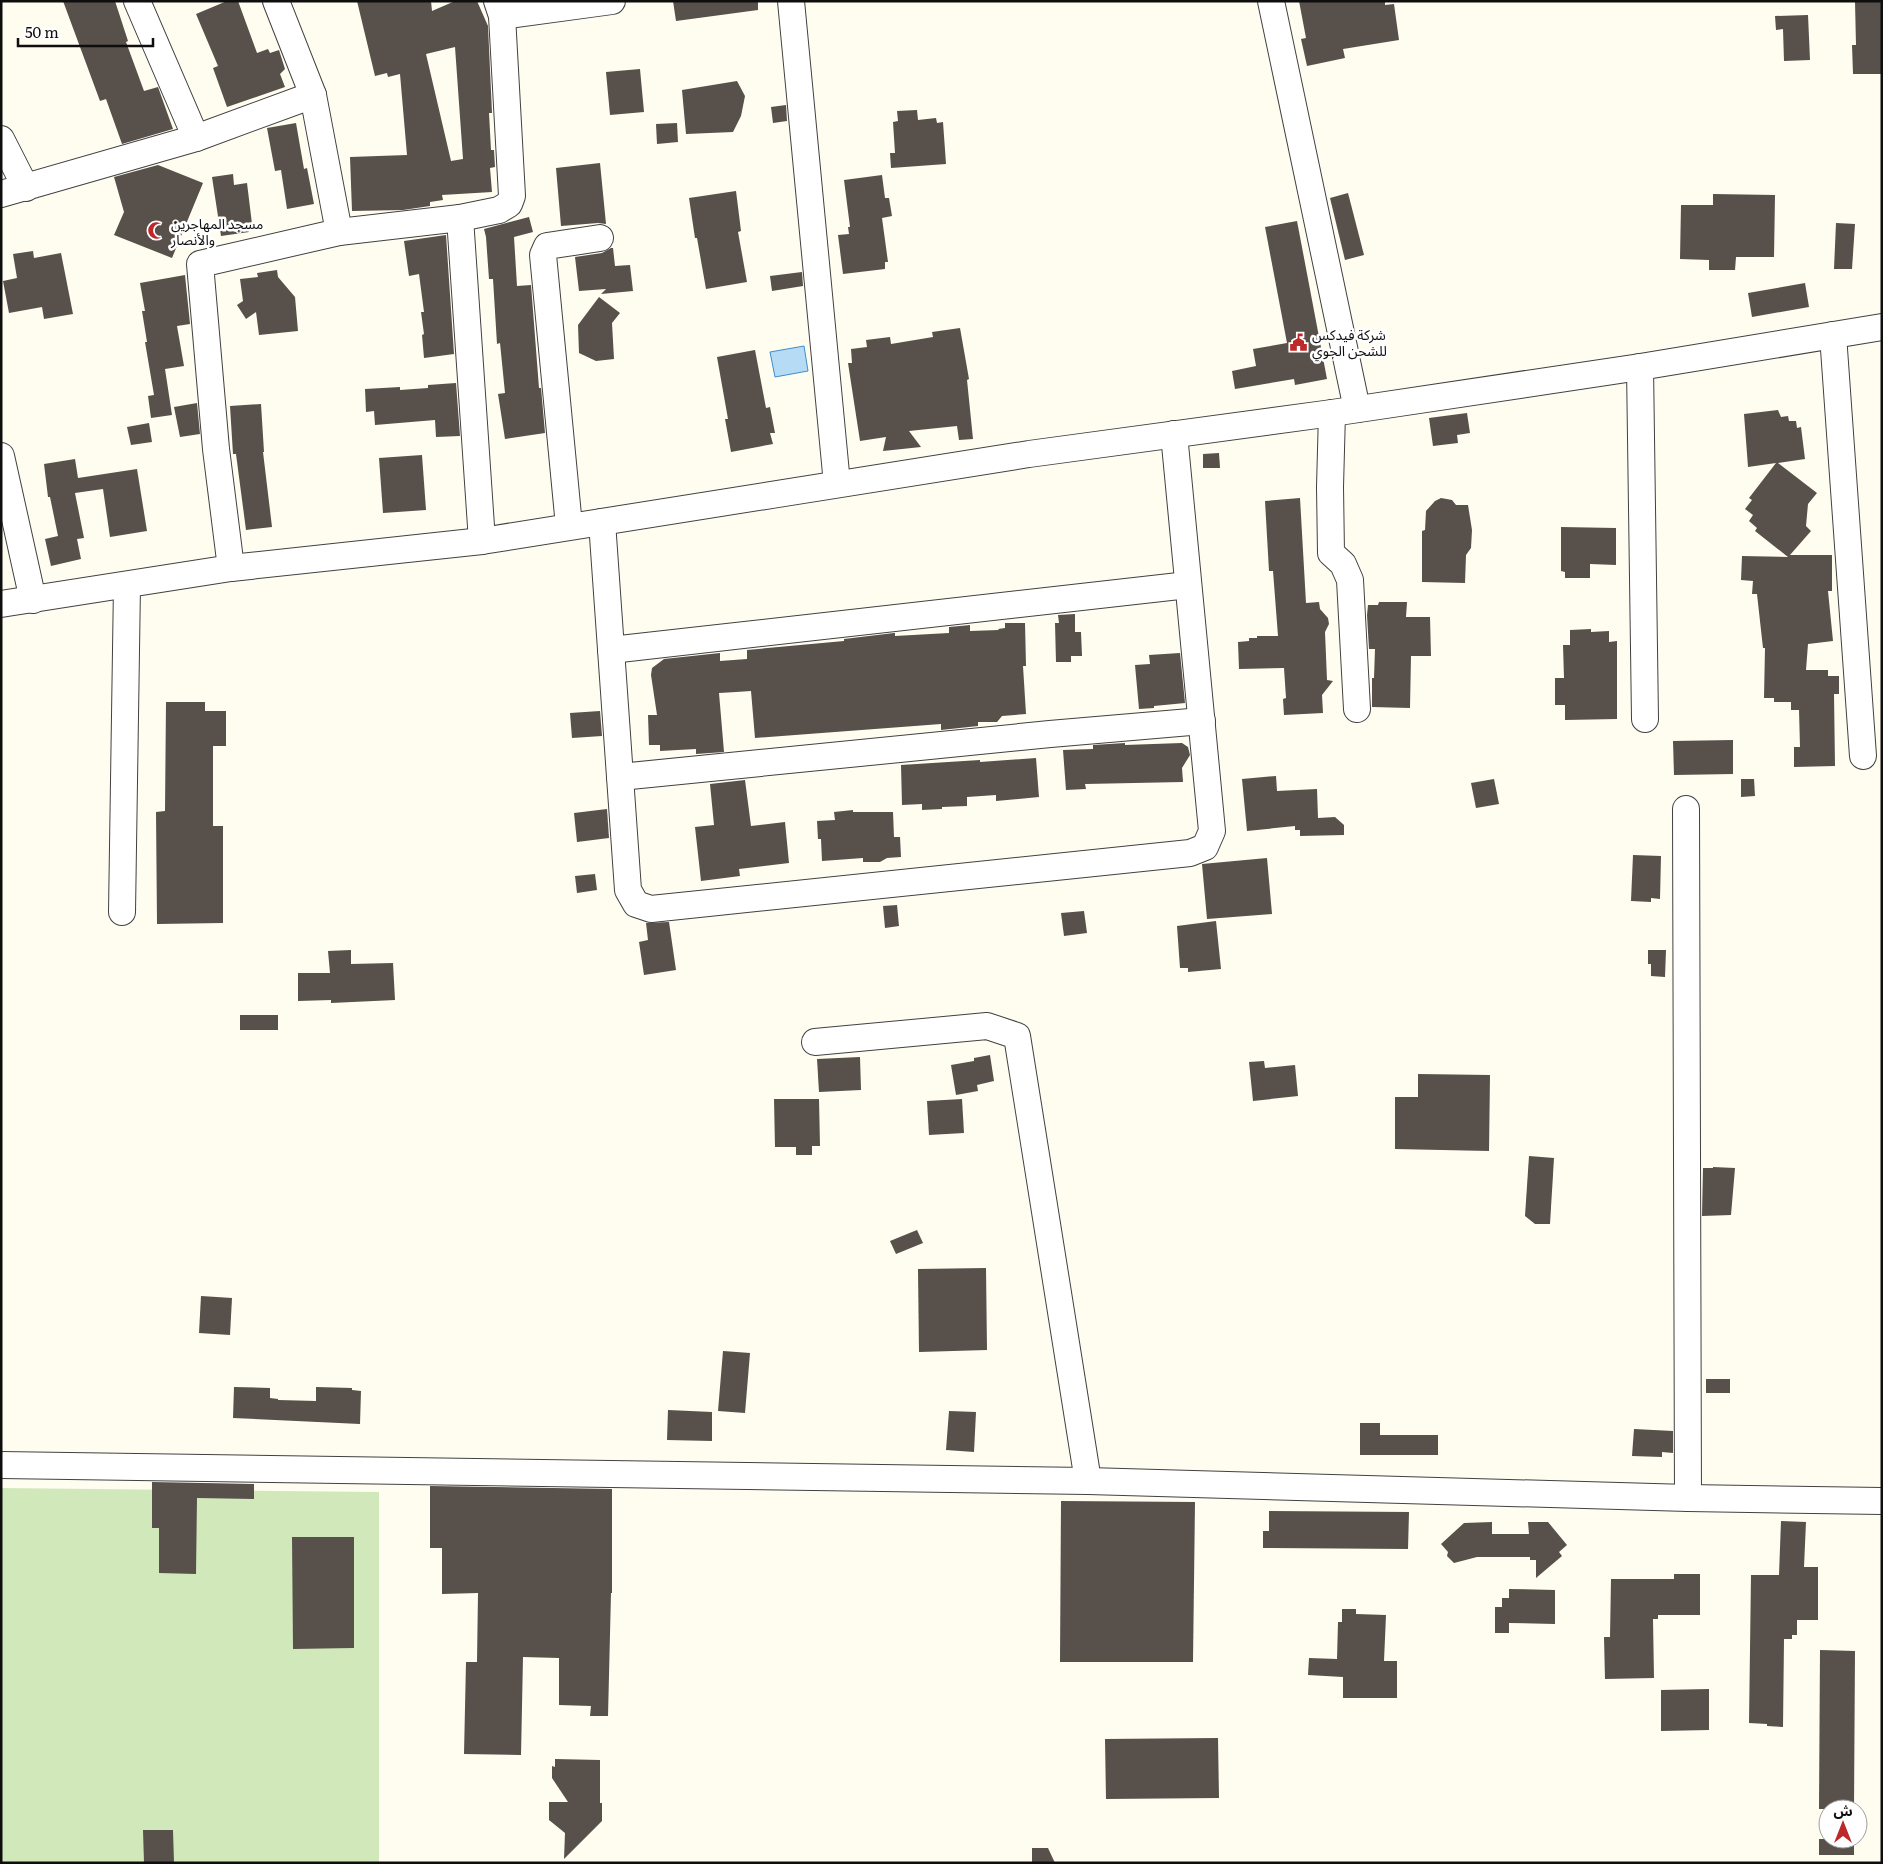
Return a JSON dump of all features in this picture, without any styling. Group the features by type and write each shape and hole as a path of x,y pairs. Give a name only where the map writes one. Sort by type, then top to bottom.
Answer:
{"street":[{"path":"136,1 196,138"},
{"path":"276,1 312,95 339,232"},
{"path":"231,568 216,449 200,264 339,232 460,218 500,210 509,204 512,196 499,8 612,1"},
{"path":"791,1 837,484"},
{"path":"1271,1 1345,411 1330,487 1331,553 1343,564 1350,580 1357,709"},
{"path":"1,194 196,138 312,95"},
{"path":"1,139 26,188"},
{"path":"460,218 482,541"},
{"path":"569,526 543,255 547,246 600,238"},
{"path":"1,604 231,568 482,541 1028,454 1345,411 1640,367 1882,327"},
{"path":"1833,335 1863,756"},
{"path":"1640,367 1644,719"},
{"path":"602,522 628,890 636,904 651,909 1190,853 1205,847 1212,831 1174,434"},
{"path":"1,456 33,600"},
{"path":"122,912 127,585"},
{"path":"611,650 1188,585"},
{"path":"620,777 1050,734 1202,721"},
{"path":"1686,809 1688,1498"},
{"path":"815,1042 987,1026 1017,1036 1088,1481"},
{"path":"1,1465 1088,1481 1688,1498 1882,1500"}],"green space":[{"path":"1,1488 379,1492 379,1863 1,1863"}],"water":[{"path":"804,346 808,371 775,377 770,352"}],"building":[{"path":"63,1 115,1 128,41 126,42 144,91 158,87 173,129 122,144 106,99 100,101"},
{"path":"227,1 238,1 257,53 268,49 270,53 279,50 285,69 280,74 285,87 227,107 213,68 218,66 196,14"},
{"path":"357,1 431,1 432,11 455,1 477,1 488,26 492,113 489,113 491,150 494,150 495,167 490,168 492,192 442,195 443,200 430,202 430,206 403,210 352,211 350,157 407,155 400,74 388,77 387,73 375,76","holes":["455,47 463,159 451,161 426,54"]},
{"path":"673,1 758,1 758,10 676,21"},
{"path":"1299,1 1385,1 1385,5 1394,4 1399,40 1343,49 1345,58 1307,66 1301,39 1306,38"},
{"path":"1855,2 1882,2 1882,74 1853,74 1852,45 1856,45"},
{"path":"1808,15 1810,60 1784,61 1783,29 1776,30 1775,16"},
{"path":"640,69 644,112 610,115 606,72"},
{"path":"737,81 745,96 741,116 733,132 686,134 682,90"},
{"path":"786,105 787,121 773,123 771,107"},
{"path":"917,110 918,120 936,118 937,123 943,122 946,164 891,168 890,153 895,153 893,122 898,121 897,111"},
{"path":"296,123 304,169 307,168 314,204 287,209 281,170 275,171 267,128"},
{"path":"677,123 678,142 657,144 656,124"},
{"path":"600,163 606,224 561,226 556,168"},
{"path":"158,165 203,183 172,258 114,235 124,212 114,177"},
{"path":"233,174 234,185 247,183 252,224 248,225 249,232 221,236 212,177"},
{"path":"882,175 885,198 889,198 892,216 882,218 888,262 885,262 885,269 843,274 838,235 849,234 848,227 850,227 844,180"},
{"path":"736,191 741,231 738,232 747,282 706,289 689,198"},
{"path":"1348,193 1364,255 1345,260 1330,198"},
{"path":"1713,194 1775,195 1774,257 1736,257 1735,270 1709,270 1709,260 1680,259 1681,205 1713,205"},
{"path":"529,217 533,232 514,237 517,286 531,285 539,388 541,388 545,433 505,439 498,394 505,393 500,343 497,344 493,279 489,279 484,229"},
{"path":"1297,221 1327,379 1295,385 1294,379 1235,389 1232,371 1256,366 1253,349 1287,343 1265,227"},
{"path":"1836,223 1855,224 1852,269 1834,269"},
{"path":"446,235 454,354 424,358 422,335 424,334 421,312 424,312 419,274 409,276 404,241"},
{"path":"613,248 615,266 630,265 633,291 601,294 606,289 579,291 575,257 602,253"},
{"path":"33,251 34,258 61,253 73,314 44,319 42,307 9,313 3,281 17,278 13,254"},
{"path":"277,270 278,277 295,297 298,331 259,335 256,312 246,319 237,305 243,301 240,279 258,277 257,273"},
{"path":"802,272 803,286 772,291 770,276"},
{"path":"185,275 190,324 177,326 184,366 165,369 172,415 151,418 148,396 154,395 145,342 147,342 142,311 145,311 140,283"},
{"path":"1805,283 1809,307 1752,317 1748,293"},
{"path":"599,297 620,313 612,323 614,359 596,361 579,353 578,325"},
{"path":"960,328 969,379 967,380 973,439 959,440 957,426 909,431 921,447 883,451 886,437 860,441 848,363 852,363 851,349 867,347 866,340 890,337 891,344 933,337 932,332"},
{"path":"755,350 766,408 770,407 775,433 770,433 773,444 731,452 725,419 728,419 717,357"},
{"path":"456,383 460,436 436,437 435,420 375,425 374,411 366,412 365,389 400,387 400,390"},
{"path":"197,403 200,434 180,437 174,407"},
{"path":"261,404 263,452 272,527 246,530 236,454 233,454 230,406"},
{"path":"1778,410 1781,417 1788,416 1789,421 1796,421 1797,428 1801,427 1805,459 1778,463 1817,493 1808,504 1806,526 1811,531 1790,555 1832,555 1832,591 1828,591 1833,641 1808,644 1806,670 1828,670 1828,676 1839,676 1839,694 1834,694 1835,766 1794,767 1794,747 1800,747 1799,710 1791,710 1791,702 1774,702 1774,698 1764,698 1765,648 1763,648 1757,594 1752,594 1753,581 1741,580 1742,556 1788,557 1755,531 1757,528 1749,521 1753,515 1745,509 1752,500 1749,498 1776,463 1748,467 1744,414"},
{"path":"1467,413 1470,433 1457,435 1458,443 1433,446 1429,418"},
{"path":"149,423 152,442 131,445 127,427"},
{"path":"1219,453 1220,468 1203,468 1203,454"},
{"path":"422,455 426,510 383,513 379,458"},
{"path":"75,459 78,478 137,469 147,531 110,537 103,489 75,493 84,538 77,539 81,559 51,566 45,539 58,536 50,497 48,497 44,464"},
{"path":"1300,498 1306,603 1319,602 1320,609 1328,618 1329,624 1325,632 1327,680 1333,681 1322,695 1323,713 1284,715 1283,699 1286,698 1284,668 1239,669 1238,642 1249,641 1249,638 1257,638 1257,636 1278,636 1273,571 1269,571 1265,501"},
{"path":"1441,498 1452,500 1456,505 1468,505 1472,530 1471,548 1466,555 1465,583 1422,582 1422,531 1425,530 1426,511 1435,501"},
{"path":"1561,527 1616,528 1616,565 1590,564 1590,578 1565,578 1565,572 1561,571"},
{"path":"1379,602 1407,602 1406,617 1430,617 1431,656 1411,656 1410,708 1372,707 1375,649 1369,649 1367,615 1368,605 1378,605"},
{"path":"1075,614 1075,632 1081,632 1082,656 1071,656 1071,662 1056,662 1055,623 1059,623 1058,615"},
{"path":"1005,623 1025,623 1026,666 1023,666 1026,714 1002,716 997,722 978,722 978,726 941,730 941,724 755,738 751,691 719,693 724,752 696,754 696,749 660,751 660,745 649,745 648,715 657,715 651,675 652,668 664,659 720,653 720,661 747,659 747,650 844,641 844,639 894,633 895,636 949,633 949,627 970,625 970,631 999,630 1005,628"},
{"path":"1591,629 1591,632 1609,631 1609,642 1617,641 1617,719 1565,720 1565,705 1555,705 1555,678 1564,678 1563,645 1570,645 1570,630"},
{"path":"1180,653 1185,703 1139,709 1135,665 1150,664 1149,655"},
{"path":"166,702 205,702 205,711 226,711 226,746 213,746 213,826 223,826 223,923 157,924 156,812 165,811"},
{"path":"600,711 602,736 572,738 570,713"},
{"path":"1733,740 1733,774 1674,775 1673,741"},
{"path":"1125,743 1125,745 1182,743 1188,747 1190,755 1182,768 1183,782 1085,784 1086,789 1066,790 1063,750 1093,749 1093,745"},
{"path":"1036,758 1039,797 996,801 996,795 967,797 967,806 942,807 942,809 922,810 922,804 902,805 901,765"},
{"path":"1276,776 1277,791 1317,789 1318,818 1335,817 1344,825 1344,835 1300,836 1300,830 1295,830 1295,826 1247,831 1242,779"},
{"path":"1494,779 1499,804 1476,808 1471,783"},
{"path":"1741,779 1754,779 1755,796 1741,797"},
{"path":"745,780 751,826 785,822 789,863 739,869 740,876 701,881 695,827 714,825 710,784"},
{"path":"607,809 609,838 577,842 574,813"},
{"path":"853,810 853,812 893,812 894,837 900,837 901,857 887,858 880,862 863,862 863,858 822,861 821,839 818,839 817,821 835,820 834,812"},
{"path":"1633,855 1661,856 1660,899 1651,898 1651,902 1631,901"},
{"path":"1267,858 1272,914 1207,919 1202,864"},
{"path":"595,874 597,890 577,893 575,876"},
{"path":"897,905 899,926 885,928 883,906"},
{"path":"1084,911 1087,933 1064,936 1061,913"},
{"path":"1216,921 1221,969 1188,972 1188,968 1180,968 1177,926"},
{"path":"669,922 676,970 644,975 639,942 648,940 646,923"},
{"path":"351,950 351,964 393,963 395,1000 331,1003 331,1000 298,1001 298,973 330,973 328,951"},
{"path":"1648,950 1666,950 1665,977 1651,976 1651,964 1648,964"},
{"path":"240,1015 278,1015 278,1030 240,1030"},
{"path":"990,1055 994,1081 977,1085 978,1091 956,1095 951,1065 974,1061 974,1058"},
{"path":"860,1057 861,1090 819,1092 817,1059"},
{"path":"1264,1061 1265,1068 1295,1065 1298,1096 1253,1101 1249,1062"},
{"path":"1418,1074 1490,1075 1489,1151 1395,1149 1395,1097 1418,1097"},
{"path":"774,1099 819,1099 820,1146 812,1146 812,1155 796,1155 796,1147 775,1147"},
{"path":"962,1099 964,1133 929,1135 927,1101"},
{"path":"1529,1156 1554,1158 1550,1224 1535,1224 1525,1216"},
{"path":"1703,1168 1735,1168 1731,1215 1702,1216"},
{"path":"917,1230 923,1243 896,1254 890,1241"},
{"path":"986,1268 987,1350 919,1352 918,1269"},
{"path":"201,1296 232,1298 230,1335 199,1333"},
{"path":"723,1351 750,1353 745,1413 718,1411"},
{"path":"1706,1379 1730,1379 1730,1393 1706,1393"},
{"path":"234,1387 270,1388 270,1398 278,1400 316,1401 316,1387 352,1388 352,1390 361,1391 360,1424 233,1418"},
{"path":"668,1410 712,1412 712,1441 667,1440"},
{"path":"949,1411 976,1412 974,1452 946,1450"},
{"path":"1360,1423 1380,1423 1380,1435 1438,1435 1438,1455 1360,1455"},
{"path":"1634,1429 1673,1431 1673,1453 1662,1452 1662,1457 1632,1456"},
{"path":"152,1482 254,1484 254,1499 197,1498 196,1574 159,1573 159,1528 152,1528"},
{"path":"430,1486 612,1489 612,1593 608,1716 590,1716 591,1706 559,1705 559,1658 523,1657 521,1755 464,1754 466,1662 477,1662 478,1593 442,1594 442,1548 430,1548"},
{"path":"1061,1501 1195,1502 1193,1662 1060,1662"},
{"path":"1269,1511 1409,1512 1408,1549 1263,1548 1263,1531 1269,1531"},
{"path":"1781,1521 1806,1522 1804,1567 1818,1567 1818,1620 1797,1620 1797,1635 1792,1635 1792,1639 1784,1639 1783,1727 1749,1723 1751,1575 1779,1575"},
{"path":"1492,1522 1492,1534 1529,1534 1528,1522 1548,1522 1567,1545 1559,1552 1562,1556 1536,1578 1536,1560 1530,1560 1530,1557 1477,1557 1454,1563 1447,1556 1448,1552 1441,1544 1464,1523"},
{"path":"292,1537 354,1537 354,1648 293,1649"},
{"path":"1674,1574 1700,1574 1700,1615 1658,1615 1658,1619 1653,1619 1654,1678 1605,1679 1604,1637 1610,1637 1611,1579 1674,1579"},
{"path":"1509,1589 1555,1590 1555,1624 1509,1623 1509,1633 1495,1633 1495,1607 1502,1607 1502,1598 1509,1598"},
{"path":"1342,1609 1356,1609 1356,1614 1386,1615 1384,1661 1397,1661 1397,1698 1343,1698 1343,1677 1308,1675 1309,1658 1337,1659 1338,1622 1342,1622"},
{"path":"1820,1650 1855,1651 1854,1799 1819,1799"},
{"path":"1709,1689 1709,1730 1661,1731 1661,1690"},
{"path":"1218,1738 1219,1798 1106,1799 1105,1739"},
{"path":"555,1759 600,1760 602,1821 564,1859 565,1833 549,1820 549,1802 568,1802 552,1778 552,1766 555,1767"},
{"path":"143,1830 173,1830 174,1863 144,1863"},
{"path":"1032,1848 1048,1848 1055,1863 1032,1863"},
{"path":"1819,1849 1854,1849 1854,1855 1819,1855"}],"place":[{"name":"مسجد المهاجرين والأنصار","path":"157,231"},
{"name":"شركة فيدكس للشحن الجوي","path":"1298,342"}]}
